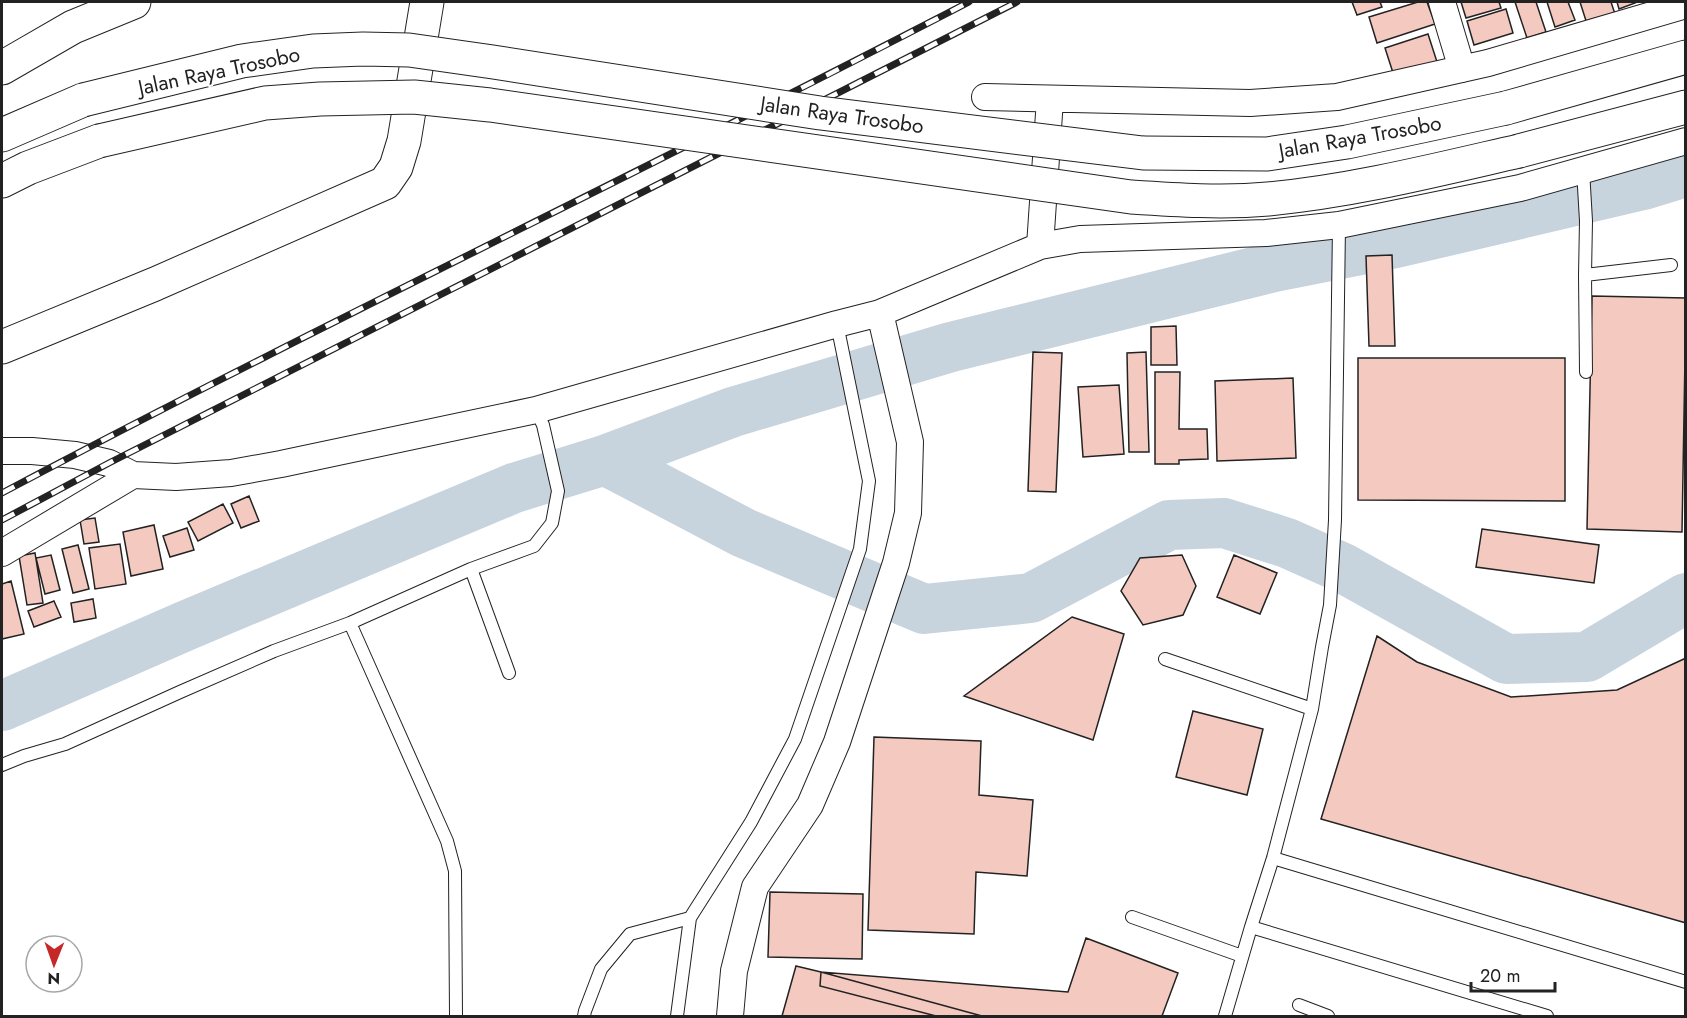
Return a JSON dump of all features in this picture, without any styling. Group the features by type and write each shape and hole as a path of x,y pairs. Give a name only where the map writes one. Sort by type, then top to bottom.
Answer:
{"main road":[{"path":"2,68 73,27 134,2"},
{"path":"2,347 155,284 385,183 396,167 404,141 427,2"},
{"name":"Jalan Raya Trosobo","path":"2,135 82,100 242,61 313,51 363,49 419,52 820,113 1143,153 1266,153 1347,142 1506,108 1686,57"},
{"name":"Jalan Raya Trosobo","path":"2,181 28,168 99,141 265,103 414,97 502,107 1131,197 1195,201 1267,199 1355,187 1519,152 1686,107"}],"street":[{"path":"1442,2 1462,69"},
{"path":"985,97 1250,103 1337,98 1488,63 1686,5"},
{"path":"1040,246 1050,99"},
{"path":"2,451 75,455 109,463 133,476 177,477 281,464 539,418 837,324 880,314 1040,246 1080,239 1266,233 1340,237 1520,188 1583,181 1686,141"},
{"path":"730,1017 734,971 755,887 810,806 837,742 896,563 908,513 910,442 880,314"},
{"path":"2,554 133,476"}],"lane":[{"path":"1583,181 1586,372"},
{"path":"1225,1017 1273,858 1312,709 1330,605 1335,520 1340,237"},
{"path":"1585,275 1671,265"},
{"path":"677,1017 690,918 751,822 795,739 860,549 869,481 837,324"},
{"path":"2,765 65,744 274,651 350,623 471,569 534,546 552,523 558,491 539,418"},
{"path":"471,569 509,673"},
{"path":"350,623 447,841 455,871 456,1017"},
{"path":"1165,659 1312,709"},
{"path":"1273,858 1686,982"},
{"path":"1132,917 1242,956"},
{"path":"585,1017 585,1011 601,969 630,934 690,918"},
{"path":"1251,927 1539,1015"},
{"path":"1299,1005 1328,1017"}],"building":[{"path":"1352,2 1380,2 1382,7 1357,15"},
{"path":"1418,2 1427,2 1435,24 1377,43 1369,17"},
{"path":"1461,2 1499,2 1501,8 1466,18"},
{"path":"1515,2 1536,2 1546,32 1527,38"},
{"path":"1547,2 1568,2 1575,20 1555,27"},
{"path":"1580,2 1611,2 1616,17 1588,27"},
{"path":"1617,2 1634,2 1635,3 1619,9"},
{"path":"1506,9 1513,33 1474,45 1467,21"},
{"path":"1428,34 1438,65 1395,79 1385,48"},
{"path":"1392,255 1395,346 1369,346 1366,256"},
{"path":"1592,296 1686,298 1682,532 1587,529"},
{"path":"1176,326 1177,365 1151,365 1151,327"},
{"path":"1033,352 1062,353 1056,492 1028,491"},
{"path":"1146,352 1149,452 1129,452 1127,353"},
{"path":"1358,358 1565,358 1565,501 1358,500"},
{"path":"1155,372 1180,372 1179,429 1207,429 1208,459 1179,460 1179,464 1155,464"},
{"path":"1293,378 1296,458 1217,461 1215,381"},
{"path":"1119,385 1124,454 1083,457 1078,387"},
{"path":"249,496 259,521 241,528 231,504"},
{"path":"223,504 233,523 198,541 188,522"},
{"path":"95,518 99,542 84,544 80,520"},
{"path":"154,525 163,569 131,576 123,532"},
{"path":"187,528 194,550 170,557 163,536"},
{"path":"1482,529 1599,545 1594,583 1476,567"},
{"path":"120,544 126,584 95,589 89,548"},
{"path":"78,545 89,589 73,593 62,549"},
{"path":"35,553 43,603 27,605 19,556"},
{"path":"51,555 60,590 45,594 36,558"},
{"path":"1182,555 1196,586 1183,615 1143,625 1121,591 1140,558"},
{"path":"1234,555 1277,573 1260,614 1217,597"},
{"path":"11,581 24,634 2,639 2,584"},
{"path":"93,599 96,618 74,622 71,603"},
{"path":"54,601 61,617 34,627 28,611"},
{"path":"1072,617 1124,634 1093,740 964,696"},
{"path":"1377,636 1417,662 1511,697 1617,690 1686,658 1686,923 1321,819"},
{"path":"1193,711 1263,729 1247,795 1176,777"},
{"path":"874,737 981,741 979,795 1033,800 1027,876 976,872 974,934 868,930"},
{"path":"770,892 863,894 862,959 768,957"},
{"path":"1086,938 1178,973 1162,1016 936,1016 820,986 821,972 1068,992"},
{"path":"796,966 821,972 982,1016 782,1016"}],"waterway":[{"path":"605,460 733,412 951,347 1274,267 1396,243 1643,185 1686,172"},
{"path":"2,706 185,626 514,488 605,460 744,533 924,609 1031,598 1169,525 1224,523 1287,543 1343,568 1506,659 1587,657 1686,598"}],"railway":[{"path":"2,493 243,368 969,2"},
{"path":"2,520 109,463 1017,2"}]}
